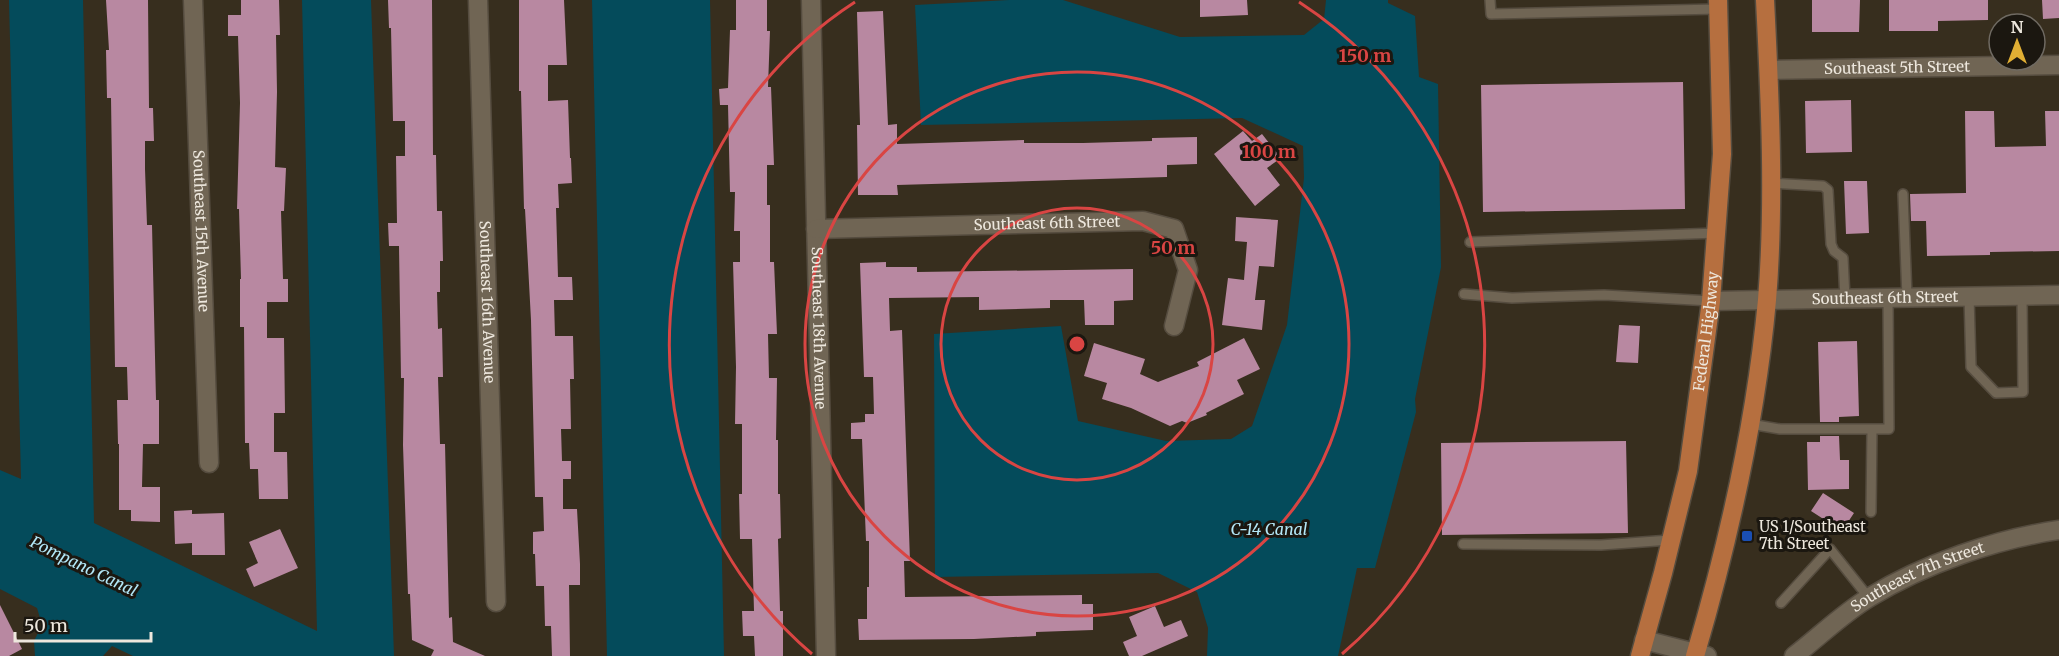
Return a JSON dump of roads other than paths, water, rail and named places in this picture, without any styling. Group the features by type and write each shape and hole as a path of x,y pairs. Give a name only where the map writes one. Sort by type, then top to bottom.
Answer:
{"main road":[{"path":"1699,655 1742,473 1756,393 1767,299 1770,183 1769,70 1765,0"},
{"name":"Federal Highway","path":"1642,648 1688,471 1711,301 1722,154 1718,5"}],"street":[{"name":"Southeast 15th Avenue","path":"194,0 209,463"},
{"name":"Southeast 16th Avenue","path":"478,0 496,602"},
{"name":"Southeast 18th Avenue","path":"811,0 826,656"},
{"name":"Southeast 5th Street","path":"1769,70 2059,65"},
{"name":"Southeast 6th Street","path":"816,229 1143,221 1174,229 1188,270 1174,326"},
{"name":"Southeast 6th Street","path":"1711,301 2059,295"},
{"name":"Southeast 7th Street","path":"1794,656 1869,598 1916,573 1974,551 2033,534 2059,530"},
{"path":"1642,648 1699,655"}],"lane":[{"path":"1490,0 1491,15 1666,11 1718,5"},
{"path":"1665,0 1666,11"},
{"path":"1770,183 1823,186 1828,190 1831,244 1834,251 1843,258 1845,298"},
{"path":"1903,194 1907,297"},
{"path":"1470,242 1717,233"},
{"path":"1464,294 1512,298 1604,295 1711,301"},
{"path":"1970,296 1971,367 1996,393 2023,392 2022,296"},
{"path":"1750,424 1780,429 1889,429 1888,297"},
{"path":"1871,512 1872,429"},
{"path":"1463,544 1601,545 1671,540"},
{"path":"1781,603 1830,549 1869,598"}],"water":[{"name":"Pompano Canal","path":"9,0 83,0 94,523 317,631 302,0 371,0 394,656 133,656 112,646 103,656 35,656 34,641 42,625 37,608 0,589 0,470 21,479"},
{"path":"592,0 710,0 724,656 607,656"},
{"name":"C-14 Canal","path":"1009,0 1063,0 1180,37 1304,35 1324,19 1326,0 1388,0 1388,3 1415,16 1419,77 1438,84 1441,267 1415,399 1416,412 1375,568 1357,568 1338,656 1207,656 1208,628 1197,592 1158,573 935,577 934,334 1061,326 1078,421 1166,441 1231,439 1252,426 1287,325 1304,178 1303,146 1242,118 921,125 915,5"}],"place":[{"name":"US 1/Southeast 7th Street","path":"1747,536"}]}
